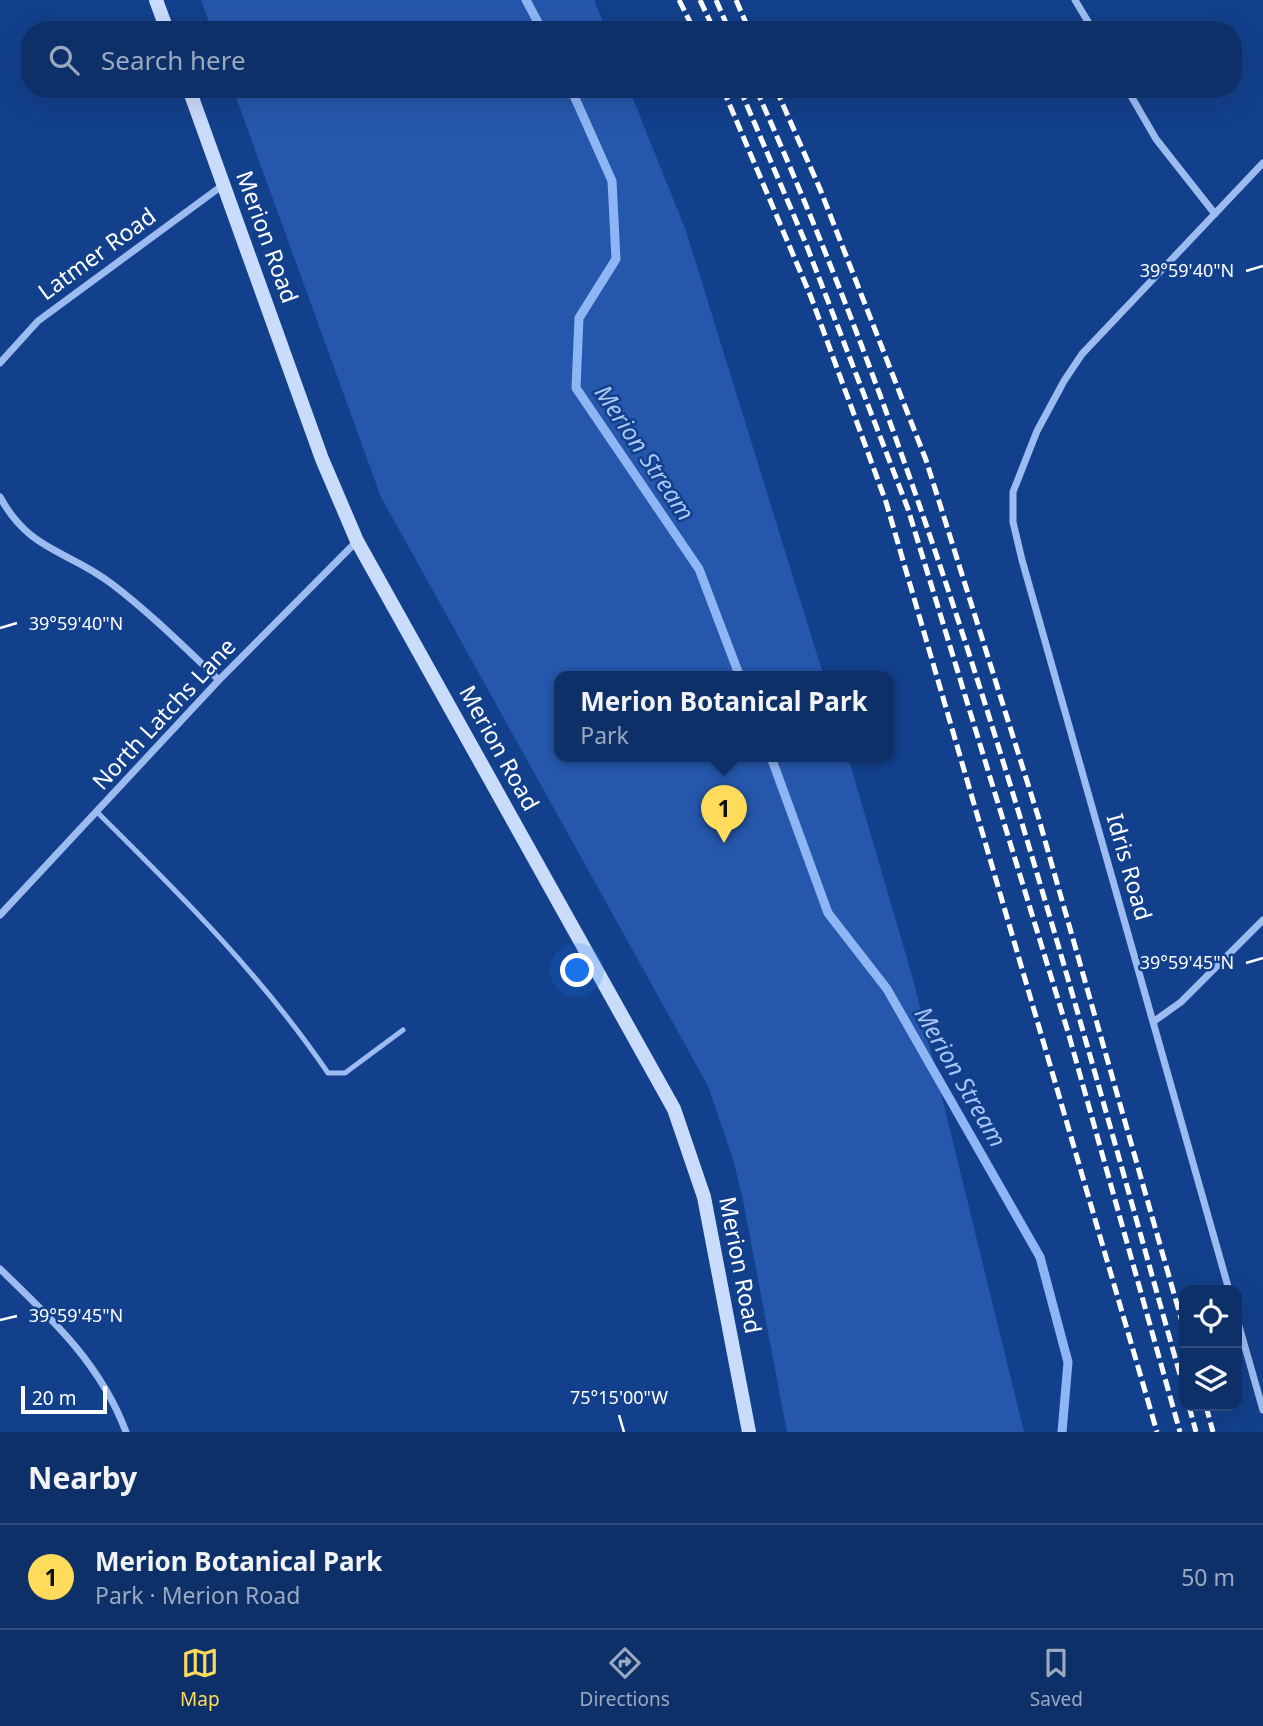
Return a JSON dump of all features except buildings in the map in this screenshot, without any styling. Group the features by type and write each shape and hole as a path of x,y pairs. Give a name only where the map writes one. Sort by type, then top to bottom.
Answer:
{"street":[{"path":"156,0 164,21"},
{"path":"1075,0 1088,21"},
{"name":"Merion Road","path":"191,98 321,459 357,541 674,1109 704,1197 749,1432"},
{"path":"1132,98 1156,139 1215,214 1263,163"},
{"name":"Latmer Road","path":"0,363 38,321 223,184"},
{"name":"Idris Road","path":"1215,214 1082,354 1048,407 1013,492 1013,522 1227,1285"},
{"path":"0,497 10,515 27,533 47,549 109,582 157,621 219,680"},
{"name":"North Latchs Lane","path":"0,915 98,813 219,680 357,541"},
{"path":"1153,1022 1181,1002 1263,920"},
{"path":"0,1269 85,1356 115,1402 126,1432"},
{"path":"1242,1336 1263,1410"}],"lane":[{"path":"98,813 202,917 278,1002 328,1073 345,1073 402,1030"}],"shaded area":[{"path":"201,0 594,0 602,21 209,21"},
{"path":"236,98 633,98 686,231 822,671 554,671 554,762 849,762 913,979 1024,1432 787,1432 743,1200 733,1159 708,1086 381,497"}],"waterway":[{"name":"Merion Stream","path":"526,0 537,21"},
{"name":"Merion Stream","path":"575,98 612,181 616,259 579,318 576,388 699,569 738,671"},
{"name":"Merion Stream","path":"773,762 828,913 887,989 1040,1257 1068,1362 1062,1432"}],"railway":[{"path":"679,0 690,21"},
{"path":"700,0 710,21"},
{"path":"716,0 725,21"},
{"path":"736,0 745,21"},
{"path":"727,98 811,297 886,502 1157,1432"},
{"path":"744,98 806,244 908,509 1068,1032 1180,1432"},
{"path":"760,98 823,247 941,568 1043,895 1179,1371"},
{"path":"780,98 820,189 926,460 1038,816 1179,1311"},
{"path":"1190,1411 1196,1432"},
{"path":"1207,1411 1213,1432"}],"place":[{"name":"Merion Botanical Park","path":"724,843"}]}
